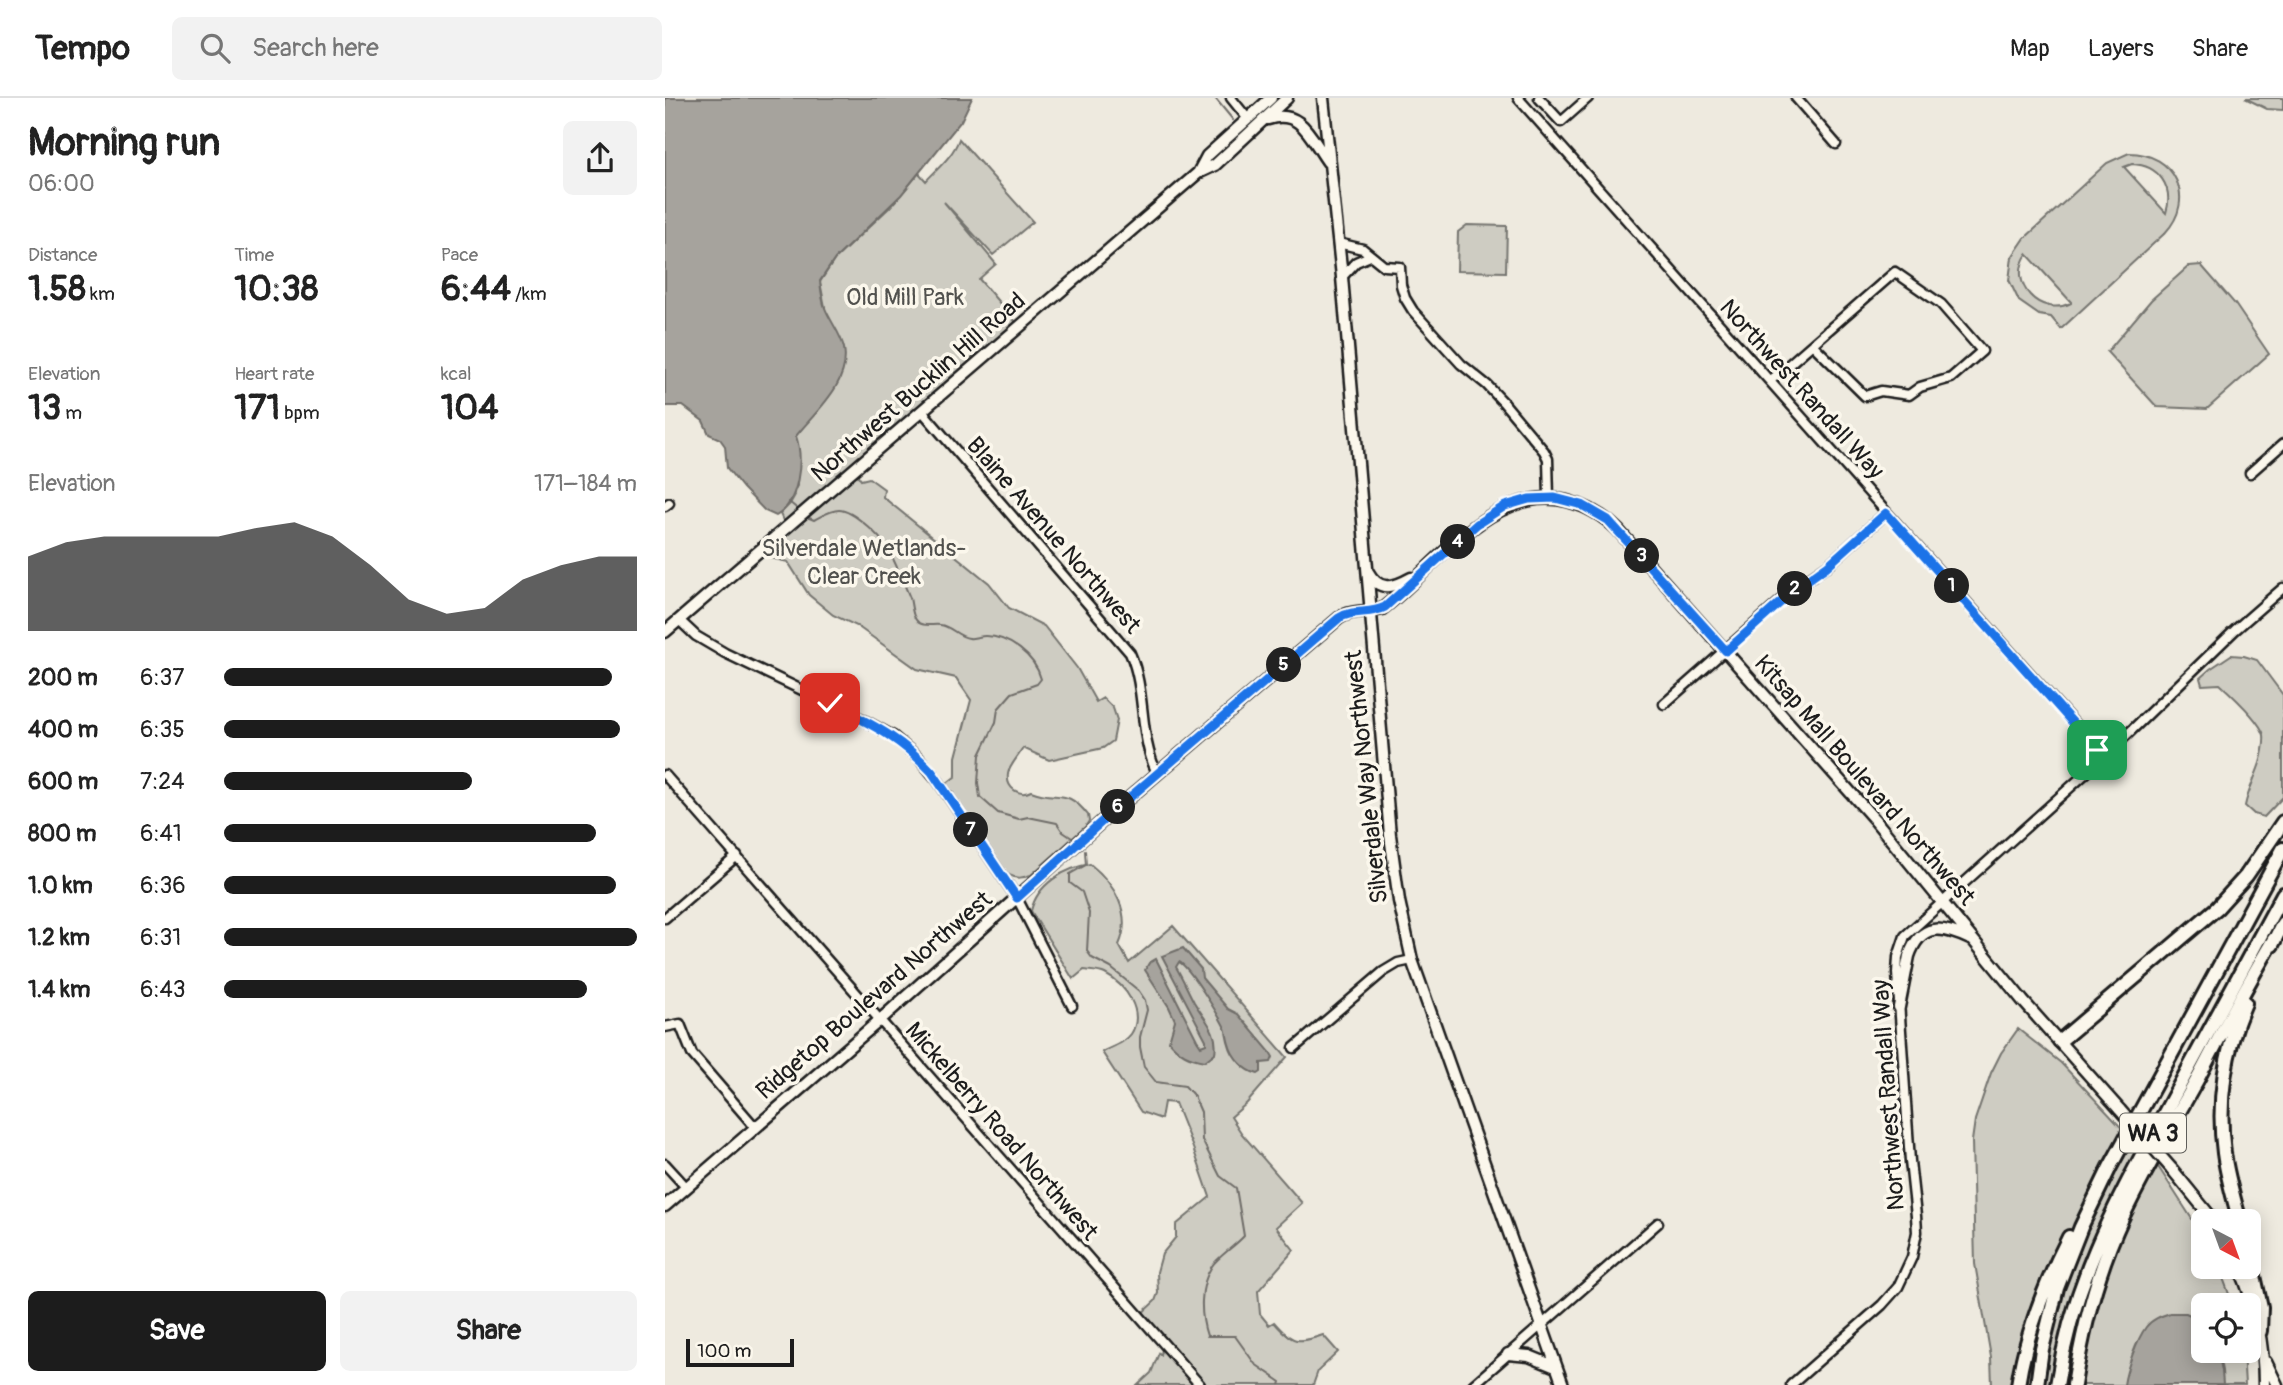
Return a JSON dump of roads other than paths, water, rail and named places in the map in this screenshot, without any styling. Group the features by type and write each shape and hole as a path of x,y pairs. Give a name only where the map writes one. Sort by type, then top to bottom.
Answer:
{"highway":[{"path":"2060,1041 2225,901 2246,876 2283,822"},
{"name":"WA 3","path":"2036,1385 2042,1349 2062,1272 2110,1167 2283,849"},
{"name":"WA 3","path":"2057,1385 2075,1306 2101,1234 2136,1164 2283,894"},
{"path":"2074,1385 2093,1297 2105,1259 2124,1215 2283,923"},
{"path":"2237,1209 2221,1127 2223,1087 2237,1024 2274,939"},
{"path":"2018,1385 2029,1335 2049,1278 2076,1224 2110,1167"}],"main road":[{"name":"Northwest Bucklin Hill Road","path":"1198,173 1207,156 1271,98"},
{"name":"Northwest Bucklin Hill Road","path":"665,632 1198,173 1215,165 1287,98"},
{"name":"Silverdale Way Northwest","path":"1324,98 1390,835 1400,908 1412,960 1563,1385"},
{"path":"1262,123 1275,117 1287,116 1295,119 1329,164"},
{"path":"1242,141 1248,119"},
{"name":"Kitsap Mall Boulevard Northwest","path":"1371,612 1385,607 1491,513 1521,501 1549,498 1582,505 1608,520 1865,809 2023,1001 2172,1168 2205,1209"},
{"path":"1367,571 1375,583 1393,586 1429,567"},
{"name":"Ridgetop Boulevard Northwest","path":"665,1206 880,1020 1157,773 1339,618 1348,613 1371,612"},
{"path":"1899,1007 1909,956 1922,934 1937,928 1945,929 1974,941"},
{"path":"2261,1338 2264,1385"},
{"path":"1509,1354 1529,1356 1556,1367"},
{"path":"2264,1359 2277,1385"}],"street":[{"path":"1231,98 1248,119"},
{"name":"Northwest Randall Way","path":"1518,98 2104,757 1912,928 1901,944 1897,973 1917,1232 1912,1257 1898,1287 1882,1305 1791,1385"},
{"path":"1539,98 1561,122 1588,98"},
{"path":"1796,98 1836,144"},
{"path":"1338,243 1363,250 1384,266 1400,267 1401,285 1413,311 1461,364 1503,401 1538,443 1548,459 1549,498"},
{"path":"1342,277 1356,262 1370,256"},
{"path":"1770,382 1895,272 1941,304 1982,351 1951,378 1920,387 1909,395 1881,391 1865,396 1813,345"},
{"name":"Blaine Avenue Northwest","path":"922,411 1130,653 1140,683 1148,751 1157,773"},
{"path":"2251,472 2283,444"},
{"path":"1664,704 1886,513"},
{"path":"2104,757 2235,630 2283,588"},
{"path":"679,620 696,636 725,653 886,732 932,772 1017,898 1072,1006"},
{"name":"Mickelberry Road Northwest","path":"665,775 1200,1385"},
{"path":"665,918 737,856"},
{"path":"1294,1048 1383,972 1394,965 1412,960"},
{"path":"665,1027 680,1024 692,1054 755,1127"},
{"path":"665,1164 686,1187"},
{"path":"1473,1385 1658,1223"}],"waterway":[{"path":"1215,98 1233,120"},
{"path":"789,502 800,511"},
{"path":"807,517 814,520 832,511 845,511 873,531 891,554 919,623 944,626 969,638 985,636 1003,639 1027,655 1041,679 1037,684 1012,693 998,709 996,722 980,755 980,797 998,813 1019,819 1028,817 1057,823 1063,832 1072,838"},
{"path":"1085,851 1086,865 1070,874 1070,883 1082,892 1089,913 1087,951 1092,958 1111,968 1139,991 1145,1000 1147,1010 1140,1037 1144,1067 1156,1082 1185,1086 1194,1096 1201,1112 1202,1140 1220,1176 1236,1188 1244,1236 1214,1263 1205,1282 1202,1301 1207,1336 1235,1336 1255,1364 1281,1382 1280,1385"}],"park label":[{"name":"Old Mill Park","path":"905,297"},
{"name":"Silverdale Wetlands- Clear Creek","path":"864,562"}]}
